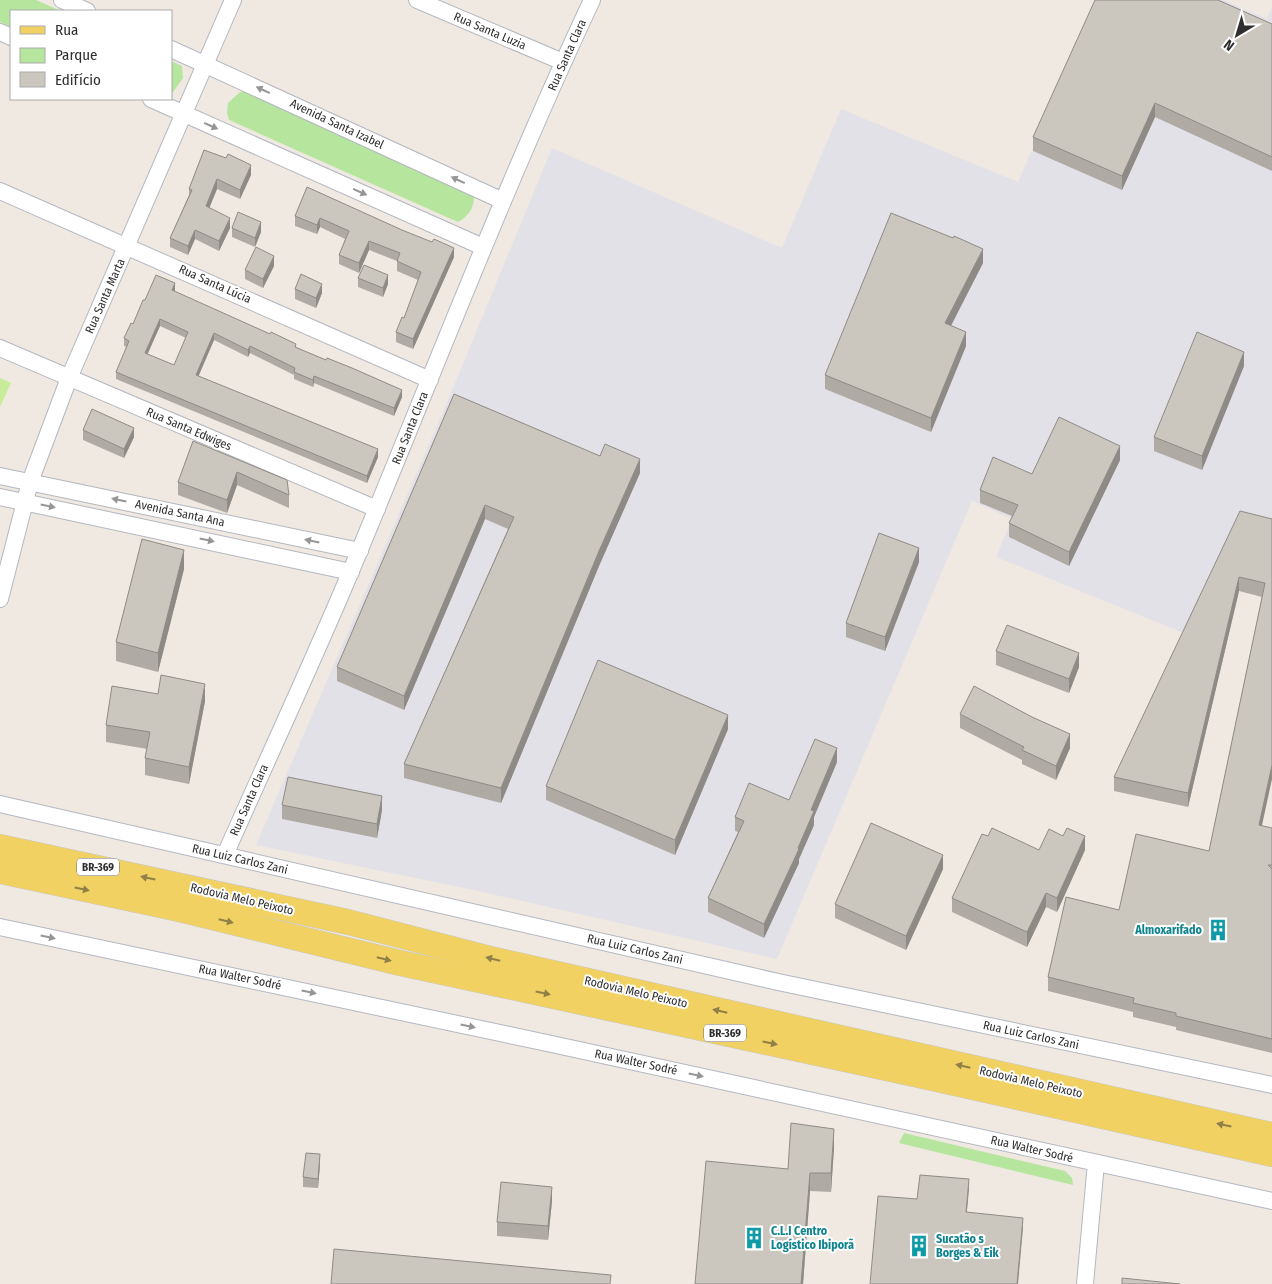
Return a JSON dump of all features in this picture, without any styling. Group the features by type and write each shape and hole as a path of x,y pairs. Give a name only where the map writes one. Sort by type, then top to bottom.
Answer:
{"main road":[{"name":"Rodovia Melo Peixoto","path":"0,847 348,922 504,962 1272,1135"},
{"name":"Rodovia Melo Peixoto","path":"0,871 178,909 400,962 1272,1154"}],"street":[{"path":"62,0 85,10"},
{"name":"Rua Santa Marta","path":"0,599 30,482 69,378 128,246 233,0"},
{"name":"Rua Santa Luzia","path":"417,0 563,62"},
{"name":"Rua Santa Clara","path":"225,855 351,572 482,247 592,0"},
{"name":"Avenida Santa Izabel","path":"172,49 503,201"},
{"path":"153,100 482,247"},
{"name":"Rua Santa Lúcia","path":"0,191 430,380"},
{"name":"Rua Santa Edwiges","path":"0,348 377,509"},
{"name":"Avenida Santa Ana","path":"0,476 360,551"},
{"name":"Avenida Santa Ana","path":"0,497 351,572"},
{"name":"Rua Luiz Carlos Zani","path":"0,804 778,982 1272,1085"},
{"name":"Rua Walter Sodré","path":"0,927 557,1045 1272,1201"},
{"path":"1085,1284 1096,1163"}],"shaded area":[{"path":"1097,0 1223,0 1267,19 1272,7 1272,528 1186,634 996,557 1012,519 972,501 777,959 478,891 256,845 446,405 552,148 782,248 841,109 1018,182"}],"green space":[{"path":"0,0 36,0 59,10 10,10 10,27 0,22"},
{"path":"172,61 182,66 183,78 172,94"},
{"path":"247,90 474,196 470,211 458,222 229,120 227,113 228,103 240,92"},
{"path":"0,378 11,383 0,407"},
{"path":"904,1133 1065,1171 1072,1178 1073,1185 899,1143"}],"building":[{"path":"1095,0 1218,0 1272,24 1272,157 1155,103 1122,176 1033,137"},
{"path":"204,150 226,158 228,154 251,165 240,190 217,179 206,206 230,218 219,241 195,230 188,246 170,238 192,190 189,189"},
{"path":"307,187 402,230 432,242 434,239 454,248 413,339 396,332 402,317 404,318 421,272 397,261 400,253 369,241 359,263 339,255 349,231 320,218 317,225 295,216"},
{"path":"238,212 261,222 255,238 232,228"},
{"path":"891,213 953,238 954,236 983,249 945,323 966,332 931,418 825,375"},
{"path":"256,247 274,256 263,279 245,270"},
{"path":"364,265 388,275 383,288 358,278"},
{"path":"301,274 322,284 316,298 295,289"},
{"path":"156,275 175,283 172,290 270,334 271,332 296,344 295,347 352,368 402,390 394,408 314,376 313,380 294,372 295,368 250,346 248,350 214,333 196,375 378,449 367,476 116,372 129,341 124,338 131,323 133,324 143,300 145,300","holes":["160,319 188,332 174,365 145,353"]},
{"path":"1197,332 1244,352 1202,456 1154,437"},
{"path":"454,394 600,456 605,444 640,459 599,551 501,788 404,764 514,517 485,505 404,696 337,667"},
{"path":"92,409 134,428 124,449 83,430"},
{"path":"1059,417 1120,446 1069,552 1009,523 1018,505 980,490 993,457 1032,474"},
{"path":"193,441 287,480 289,495 237,472 227,500 178,482"},
{"path":"1240,511 1272,519 1272,765 1259,825 1272,828 1272,865 1268,865 1272,869 1272,1039 1176,1016 1176,1013 1133,1003 1134,998 1048,977 1066,897 1119,910 1136,834 1209,851 1265,583 1239,577 1188,793 1114,777"},
{"path":"879,533 919,548 885,637 846,623"},
{"path":"142,539 184,550 158,653 116,642"},
{"path":"1007,625 1079,653 1069,679 996,651"},
{"path":"598,660 728,715 675,840 546,786"},
{"path":"161,675 205,684 189,767 145,758 150,732 106,725 112,686 158,694"},
{"path":"974,686 1032,717 1070,734 1056,766 1022,750 1024,747 960,714"},
{"path":"815,739 837,748 811,810 814,811 799,849 764,924 708,898 744,821 735,817 749,783 789,800"},
{"path":"288,777 382,796 377,824 282,805"},
{"path":"871,823 943,855 906,936 835,904"},
{"path":"992,828 1039,850 1049,829 1063,836 1067,828 1085,836 1057,898 1046,893 1027,932 952,898 982,834 988,836"},
{"name":"C.L.I Centro Logístico Ibiporã","path":"791,1123 834,1129 831,1173 810,1173 801,1284 695,1284 706,1161 788,1169"},
{"path":"306,1153 320,1154 318,1179 303,1177"},
{"name":"Sucatão s Borges & Eik","path":"920,1175 969,1179 966,1212 1023,1218 1017,1284 870,1284 878,1196 917,1199"},
{"path":"501,1182 552,1187 548,1226 497,1222"},
{"path":"334,1249 611,1275 610,1284 331,1284"},
{"path":"1122,1278 1180,1284 1122,1284"}],"place":[{"name":"Almoxarifado","path":"1218,930"},
{"name":"C.L.I Centro Logístico Ibiporã","path":"754,1238"},
{"name":"Sucatão s Borges & Eik","path":"919,1246"}]}
